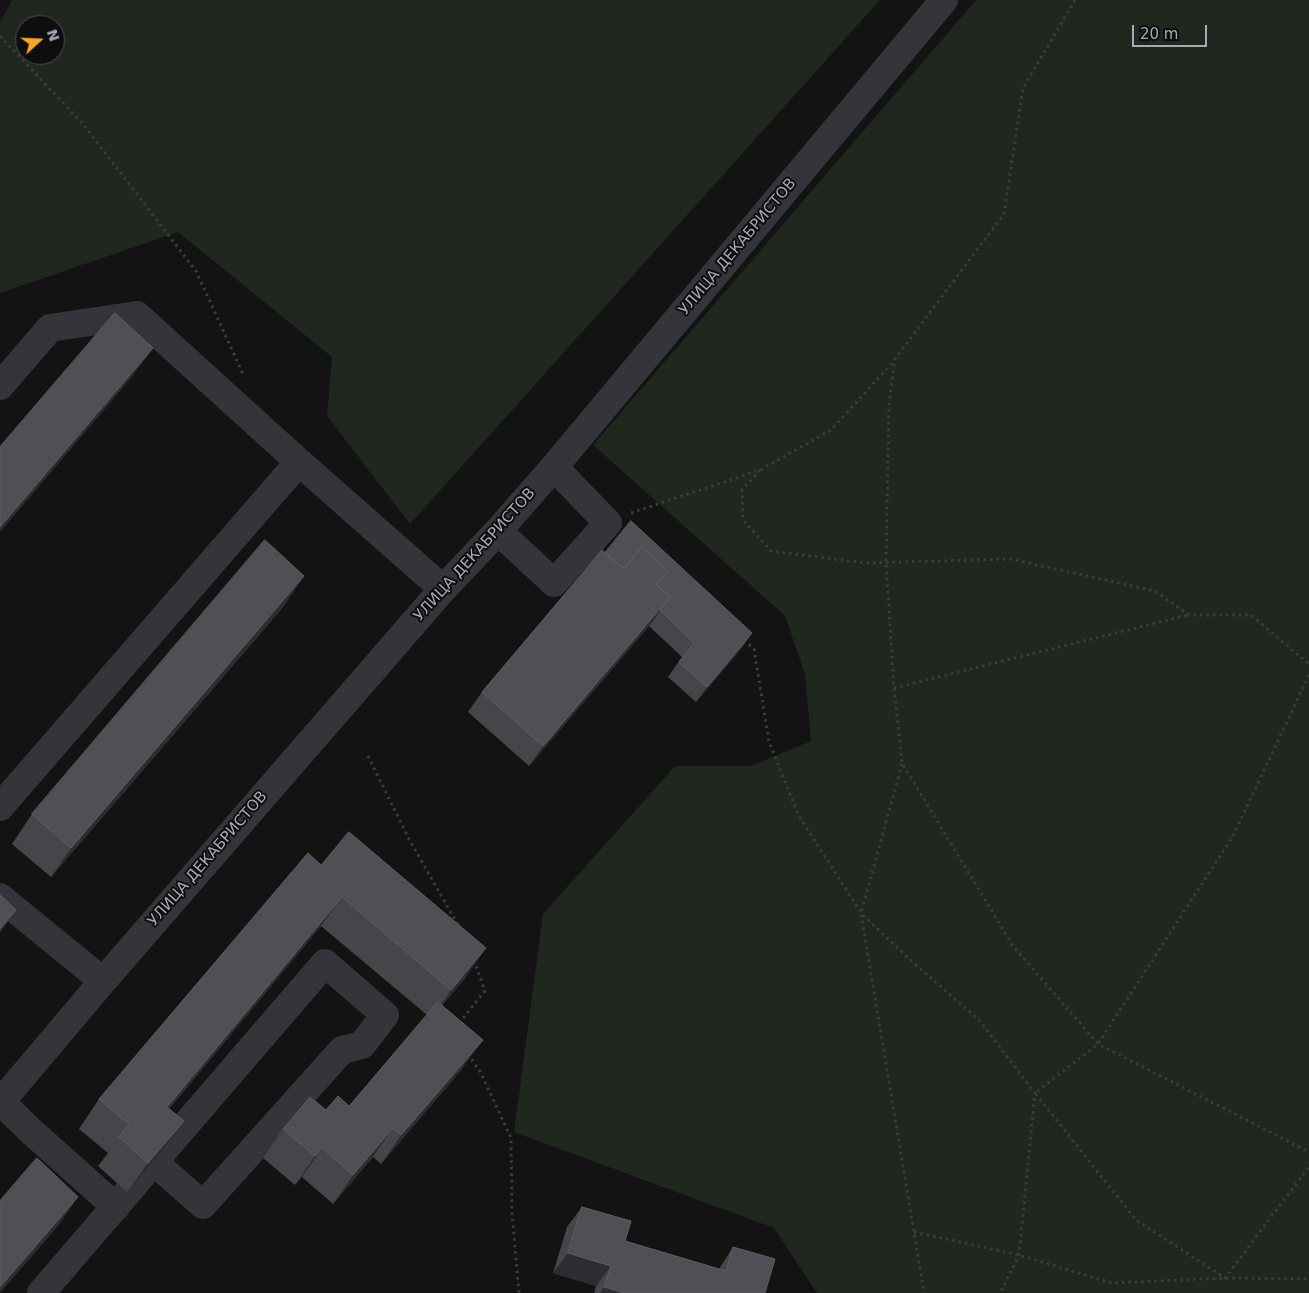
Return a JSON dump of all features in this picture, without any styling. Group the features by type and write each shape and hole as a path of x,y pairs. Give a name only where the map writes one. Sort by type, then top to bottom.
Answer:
{"street":[{"name":"УЛИЦА ДЕКАБРИСТОВ","path":"0,1103 102,981 443,589 498,532 554,467 944,0"},
{"path":"0,386 50,328 136,315 443,589"},
{"path":"0,807 299,462"},
{"path":"498,532 554,583 608,523 554,467"},
{"path":"0,897 102,981"},
{"path":"42,1293 116,1206 325,962 385,1015 362,1045 342,1050 203,1205 154,1162"},
{"path":"0,1103 116,1206"}],"path":[{"path":"608,523 630,513 760,470 832,430 895,359 1004,214 1023,88 1075,0"},
{"path":"0,36 83,124 196,271 244,376"},
{"path":"895,359 889,403 886,562 894,688 902,763 861,914 924,1293"},
{"path":"760,470 742,490 743,520 771,551 866,563 1011,559 1155,591 1189,615"},
{"path":"894,688 1189,615 1251,615 1309,664"},
{"path":"740,637 754,649 769,742 799,816 861,914 979,1020 1136,1220 1225,1278"},
{"path":"1000,1293 1019,1254 1036,1094 1098,1044 1233,836 1309,675"},
{"path":"368,756 409,839 463,933"},
{"path":"902,763 1013,946 1098,1044 1309,1152"},
{"path":"458,1024 485,990 474,958"},
{"path":"466,1052 480,1073 511,1138 512,1213 519,1293"},
{"path":"1225,1278 1309,1167"},
{"path":"914,1232 1019,1254 1112,1283 1225,1278 1309,1279"}],"shaded area":[{"path":"12,0 880,0 410,524 327,416 332,357 178,232 0,293 0,22"},
{"path":"976,0 1309,0 1309,1293 817,1293 774,1228 514,1132 543,914 675,766 751,766 811,741 805,674 785,616 593,445"}],"building":[{"path":"115,313 153,348 0,527 0,447"},
{"path":"631,521 752,633 707,687 679,662 694,643 660,610 670,597 656,585 668,571 642,546 624,569 605,553"},
{"path":"265,540 304,576 71,848 32,814"},
{"path":"642,546 668,571 656,584 670,597 543,746 482,692 602,550 624,569"},
{"path":"349,832 486,948 451,990 342,897 167,1107 184,1121 148,1163 119,1137 129,1124 99,1099 308,853 321,865"},
{"path":"0,895 16,910 0,929"},
{"path":"438,1002 483,1040 401,1135 393,1128 353,1175 322,1148 315,1156 283,1129 310,1097 326,1110 338,1096 349,1106"},
{"path":"37,1158 78,1197 0,1287 0,1201"},
{"path":"582,1207 631,1221 625,1241 726,1271 733,1247 775,1259 765,1293 624,1293 604,1287 611,1266 568,1253"}]}
